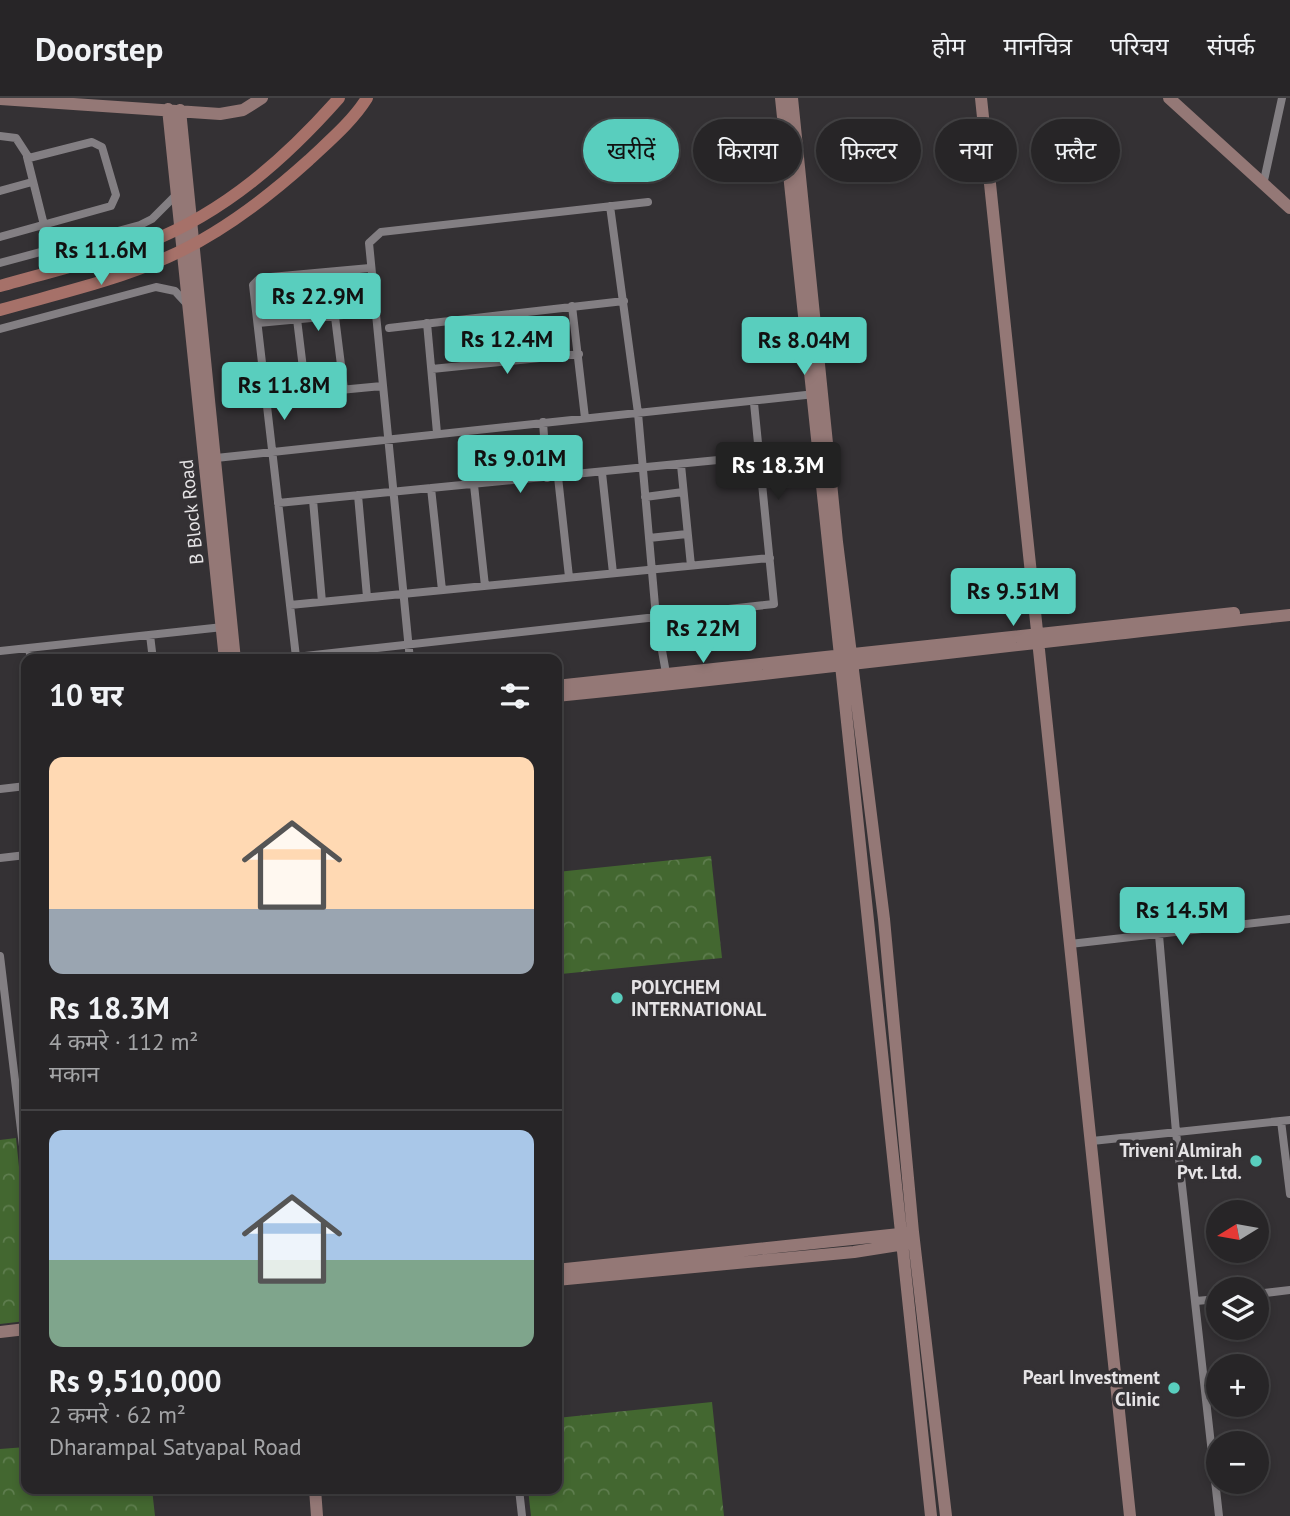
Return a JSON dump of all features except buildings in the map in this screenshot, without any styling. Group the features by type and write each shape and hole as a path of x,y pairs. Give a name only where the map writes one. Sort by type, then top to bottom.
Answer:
{"main road":[{"path":"0,286 147,242 194,220 243,189 300,142 339,98"},
{"path":"0,310 124,274 170,257 233,221 287,180 341,128 367,98"}],"street":[{"path":"0,99 220,114 243,110 262,98"},
{"path":"780,98 817,394 846,660 884,919 930,1516"},
{"path":"792,98 817,394"},
{"path":"981,98 1130,1516"},
{"path":"1170,98 1290,208"},
{"path":"1263,184 1284,103"},
{"name":"B Block Road","path":"174,109 177,194 225,654"},
{"name":"B Block Road","path":"174,109 216,458 234,654"},
{"path":"0,136 16,138 27,157 44,225"},
{"path":"0,237 111,206 116,195 102,147 98,143 27,157"},
{"path":"0,191 32,182"},
{"path":"0,262 140,225 152,219 177,194"},
{"path":"410,654 369,243 381,232 648,201"},
{"path":"610,206 638,413 656,617 666,673"},
{"path":"296,654 253,285 257,279 370,268"},
{"path":"0,329 156,287 175,291 189,306"},
{"path":"390,328 624,301"},
{"path":"572,306 585,418"},
{"path":"258,323 375,312"},
{"path":"335,317 344,389"},
{"path":"296,319 306,393"},
{"path":"427,323 437,433"},
{"path":"432,369 579,354"},
{"path":"266,397 382,386"},
{"path":"216,458 387,437 817,394"},
{"path":"324,654 774,604 754,402"},
{"path":"543,422 547,478"},
{"path":"278,503 759,456"},
{"path":"681,465 691,566"},
{"path":"602,473 613,573"},
{"path":"558,477 569,577"},
{"path":"474,485 485,586"},
{"path":"431,488 442,590"},
{"path":"645,497 683,492"},
{"path":"359,495 368,597"},
{"path":"313,500 322,602"},
{"path":"649,538 687,534"},
{"path":"290,605 770,558"},
{"path":"562,695 1290,607"},
{"path":"1037,638 1290,615"},
{"path":"0,651 223,627"},
{"path":"150,635 152,654"},
{"path":"29,648 30,654"},
{"path":"562,685 666,673 846,660"},
{"path":"0,789 21,787"},
{"path":"0,858 21,856"},
{"path":"1070,944 1290,919"},
{"path":"1159,935 1176,1132 1219,1516"},
{"path":"0,956 21,1130"},
{"path":"1092,1141 1286,1121 1290,1194"},
{"path":"562,1269 908,1238"},
{"path":"562,1279 854,1252 908,1238"},
{"path":"908,1238 946,1516"},
{"path":"1269,1292 1290,1290"},
{"path":"1196,1301 1206,1300"},
{"path":"0,1332 21,1330"},
{"path":"0,1340 21,1338"},
{"path":"315,1494 317,1516"},
{"path":"324,1494 326,1516"},
{"path":"520,1494 522,1516"}],"green space":[{"path":"711,856 722,958 562,974 562,871"},
{"path":"16,1138 21,1186 21,1322 0,1324 0,1140"},
{"path":"712,1402 724,1516 531,1516 529,1494 562,1494 562,1417"},
{"path":"21,1447 21,1494 153,1494 155,1516 0,1516 0,1449"}],"place":[{"name":"POLYCHEM INTERNATIONAL","path":"617,998"},
{"name":"Triveni Almirah Pvt. Ltd.","path":"1256,1161"},
{"name":"Pearl Investment Clinic","path":"1174,1388"}]}
